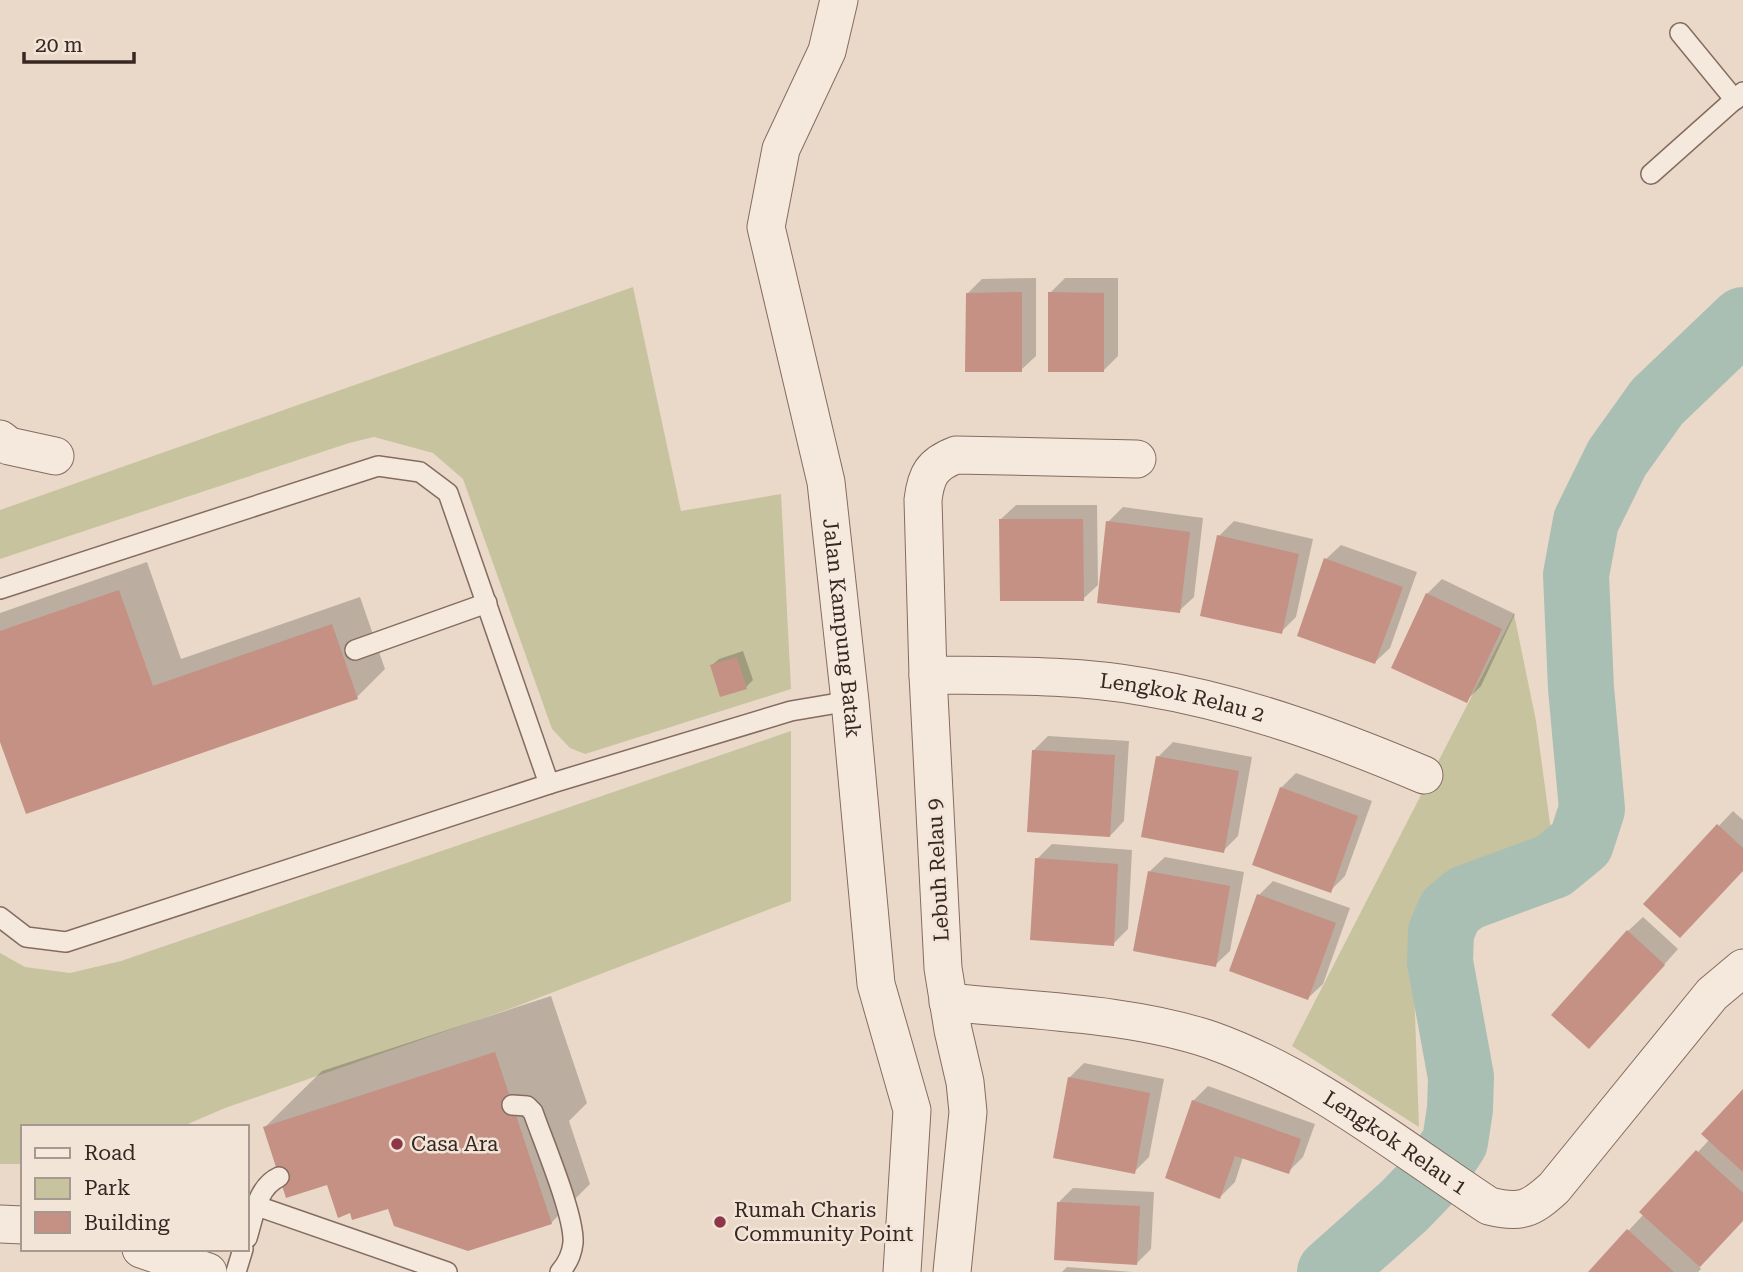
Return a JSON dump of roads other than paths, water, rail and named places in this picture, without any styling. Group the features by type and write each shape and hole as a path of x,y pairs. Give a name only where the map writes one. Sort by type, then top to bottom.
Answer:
{"street":[{"name":"Jalan Kampung Batak","path":"839,0 827,51 780,149 766,228 826,482 850,701 876,984 912,1110 902,1272"},
{"path":"0,439 9,446 55,456"},
{"name":"Lebuh Relau 9","path":"952,1272 968,1112 965,1082 943,968 928,675 923,500 926,479 933,467 956,455 1137,459"},
{"name":"Lengkok Relau 2","path":"928,675 1034,676 1144,686 1250,711 1371,753 1424,775"},
{"name":"Lengkok Relau 1","path":"948,1002 1118,1020 1211,1040 1270,1066 1313,1090 1414,1154 1489,1206 1504,1210 1525,1210 1554,1188 1712,994 1743,968"},
{"path":"0,1224 21,1225"},
{"path":"147,1251 208,1272"}],"lane":[{"path":"1651,174 1739,96 1681,33"},
{"path":"0,589 378,466 420,472 448,493 549,784"},
{"path":"355,649 487,603"},
{"path":"0,917 26,937 66,942 549,784 791,711 850,701"},
{"path":"512,1105 527,1106 533,1112 571,1221 573,1243 567,1264 560,1272"},
{"path":"248,1235 263,1189 279,1177"},
{"path":"257,1206 447,1272"},
{"path":"236,1272 242,1251"}],"waterway":[{"path":"1330,1272 1404,1206 1432,1177 1455,1142 1461,1077 1440,962 1441,932 1450,911 1466,898 1553,866 1581,843 1592,809 1581,688 1576,575 1586,521 1617,458 1657,402 1743,320"}],"place":[{"name":"Casa Ara","path":"397,1144"},
{"name":"Rumah Charis Community Point","path":"720,1222"}]}
